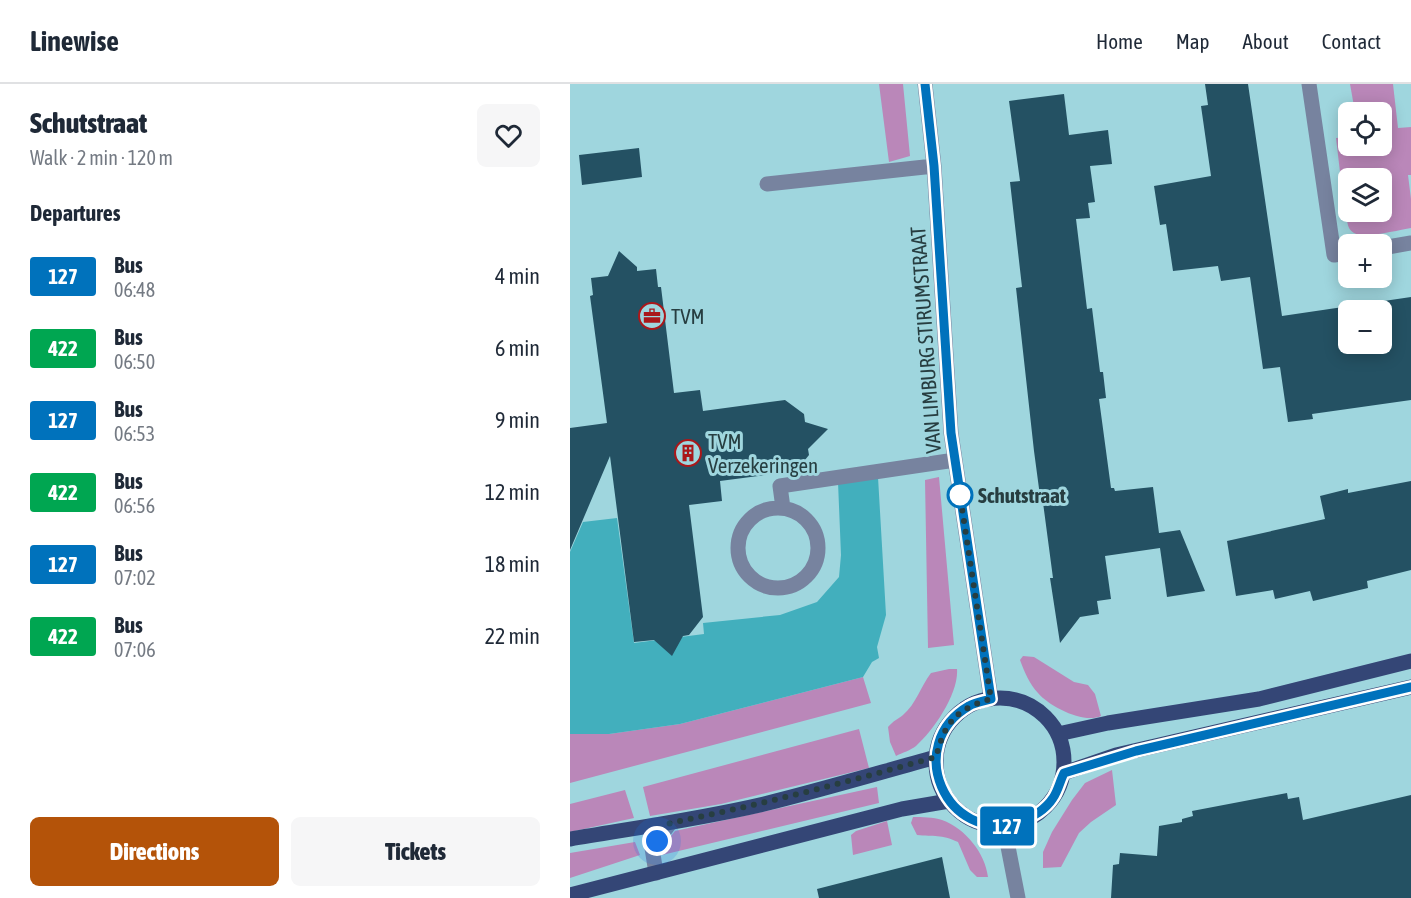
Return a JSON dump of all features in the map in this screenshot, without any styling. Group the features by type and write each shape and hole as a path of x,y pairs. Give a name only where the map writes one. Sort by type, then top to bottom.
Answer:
{"main road":[{"path":"1058,734 1108,723 1259,699 1411,661"},
{"path":"1064,773 1127,753 1411,687"},
{"path":"991,699 1011,699 1030,705 1046,717 1058,734 1064,753 1064,773 1053,799 1032,818 1004,826 983,824 964,816 949,801 938,780 936,757 942,736 953,718 970,705 991,699"},
{"path":"570,839 670,823 762,804 936,757"},
{"path":"570,895 903,809 949,801"}],"street":[{"name":"VAN LIMBURG STIRUMSTRAAT","path":"925,84 934,166 955,460 991,699"},
{"path":"1309,84 1334,255 1338,254"},
{"path":"767,184 934,166"},
{"path":"1392,246 1411,243"},
{"path":"783,508 780,486 955,460"},
{"path":"783,508 795,512 814,530 818,543 817,556 812,568 792,585 766,586 755,580 743,565 738,546 747,522 757,514 770,509 783,508"},
{"path":"656,873 652,848 670,823"},
{"path":"1004,826 1018,898"}],"shaded area":[{"path":"879,84 903,84 910,156 889,162"},
{"path":"1350,84 1393,84 1398,128 1411,127 1411,175 1408,175 1411,228 1382,234 1356,234 1348,226 1347,222 1392,222 1392,168 1340,168 1338,156 1392,156 1392,102 1353,102"},
{"path":"939,477 954,645 928,648 925,480"},
{"path":"1023,656 1034,657 1074,682 1088,685 1095,694 1101,716 1086,718 1077,716 1059,709 1043,698 1032,686 1025,673 1020,660"},
{"path":"957,669 957,679 944,710 930,731 916,746 896,756 890,742 888,727 908,711 931,673"},
{"path":"863,677 871,703 570,783 570,734 609,734 680,724"},
{"path":"859,729 869,768 721,804 650,816 643,787"},
{"path":"1112,770 1116,805 1079,833 1061,867 1043,868 1043,852 1052,832 1072,800 1085,783"},
{"path":"877,787 879,803 662,855 664,845 675,831"},
{"path":"625,790 634,818 570,832 570,804"},
{"path":"913,817 939,819 959,829 973,843 983,859 988,877 977,877 970,870 958,842 942,837 917,835 911,823"},
{"path":"887,821 892,845 853,855 851,835 856,831"},
{"path":"635,842 640,855 570,878 570,853"}],"water":[{"path":"878,477 886,615 877,647 879,658 872,662 863,677 680,724 609,734 570,734 570,552 583,522 617,518 634,643 704,634 703,623 780,615 817,602 839,577 841,555 838,482"}],"building":[{"path":"1205,84 1248,84 1282,316 1338,308 1338,354 1392,354 1391,300 1411,297 1411,400 1312,414 1313,419 1288,422 1280,367 1263,369 1250,277 1221,281 1218,266 1173,271 1166,224 1160,225 1154,186 1211,176 1201,106 1208,105"},
{"path":"1064,94 1069,135 1108,130 1112,164 1090,166 1095,202 1088,203 1090,218 1076,219 1087,309 1092,308 1100,372 1103,372 1106,398 1099,399 1111,488 1115,491 1153,487 1159,533 1180,530 1205,591 1167,597 1160,548 1105,556 1111,599 1097,601 1099,614 1080,617 1060,643 1050,578 1053,578 1042,495 1040,496 1034,451 1016,288 1022,287 1010,182 1020,181 1009,101"},
{"path":"639,148 642,177 582,185 579,155"},
{"name":"TVM Verzekeringen","path":"619,251 637,267 637,271 656,269 658,287 661,287 674,393 700,390 703,411 785,400 804,414 805,422 828,429 808,449 809,455 796,471 720,481 722,501 689,505 703,617 689,635 683,636 672,656 654,640 634,642 610,456 570,550 570,428 607,423 590,296 593,295 591,278 608,276"},
{"path":"1411,481 1411,570 1367,581 1368,588 1313,601 1310,591 1275,599 1273,590 1236,596 1227,541 1325,519 1320,496 1348,489 1348,493"},
{"path":"1287,793 1288,799 1299,797 1303,820 1411,795 1411,898 1111,898 1113,865 1119,864 1120,853 1157,856 1159,826 1182,822 1182,819 1193,816 1192,811"},
{"path":"942,857 950,898 819,898 817,889"}],"bus line":[{"name":"127","path":"925,84 934,166 951,433 991,699 970,705 953,718 942,736 936,757 938,780 949,801 964,816 983,824 1004,826 1032,818 1053,799 1064,773 1136,751 1411,687"}],"place":[{"name":"TVM","path":"652,316"},
{"name":"TVM Verzekeringen","path":"688,453"},
{"name":"Schutstraat","path":"960,495"}],"route":[{"path":"657,841 670,823 762,804 936,757 942,736 953,718 970,705 991,699 960,495"}]}
